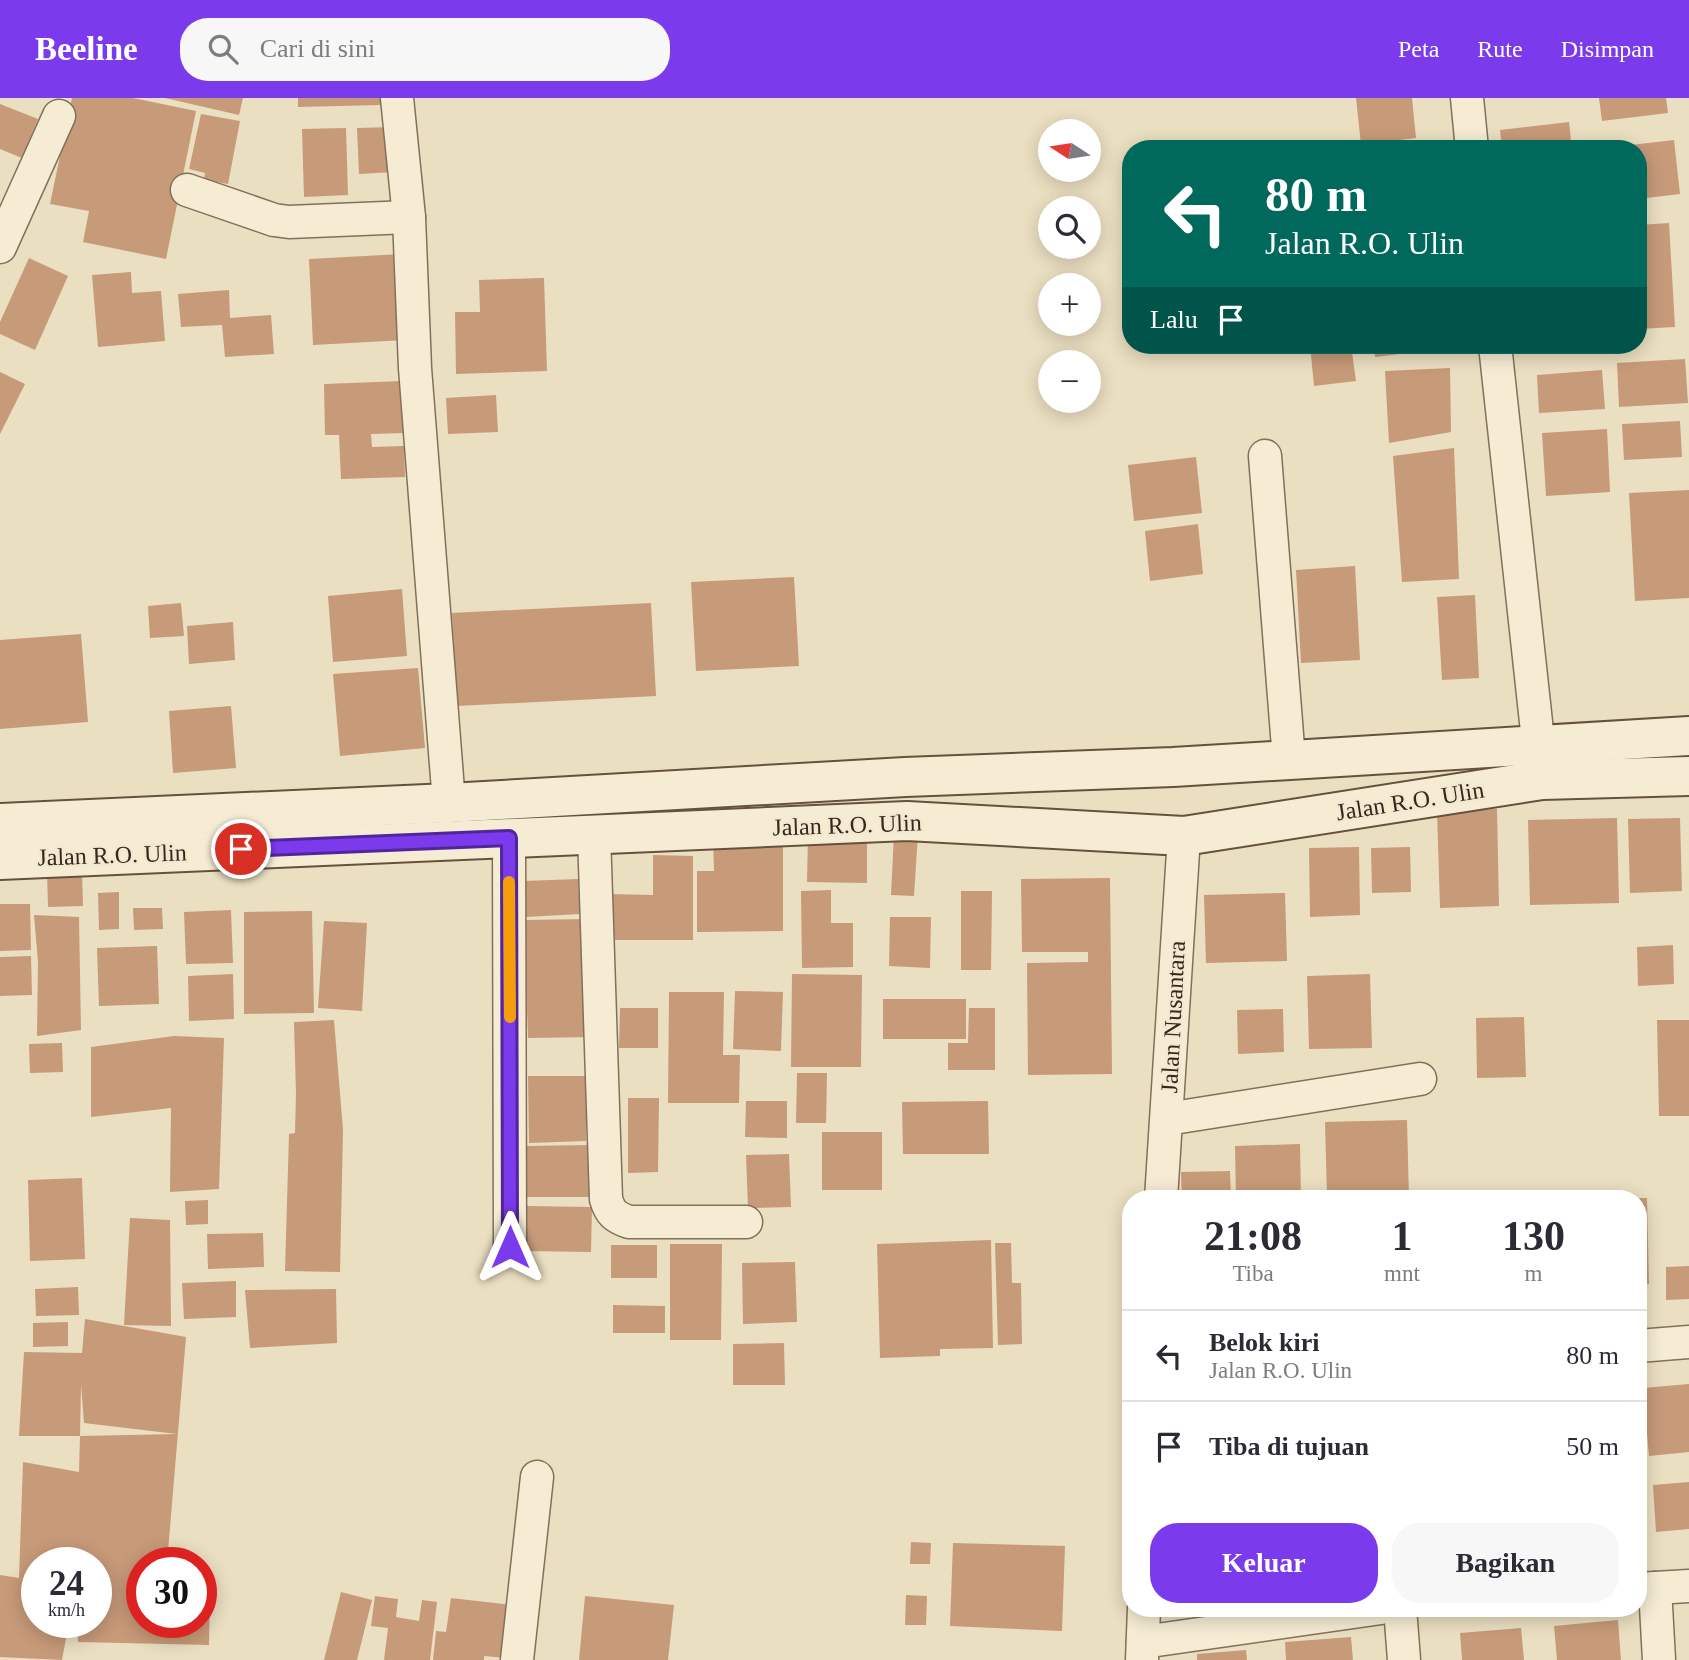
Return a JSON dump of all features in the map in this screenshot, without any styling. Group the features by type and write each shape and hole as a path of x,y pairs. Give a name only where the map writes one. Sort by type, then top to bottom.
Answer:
{"main road":[{"name":"Jalan R.O. Ulin","path":"0,859 908,821 1184,836 1541,763 1689,736"},
{"name":"Jalan R.O. Ulin","path":"0,823 1289,760 1541,763 1689,776"},
{"path":"905,777 908,821"},
{"path":"836,824 838,782"}],"street":[{"path":"397,98 409,217 415,368 449,803"},
{"path":"1467,98 1471,140"},
{"path":"0,247 59,116"},
{"path":"187,190 282,221 409,217"},
{"path":"1496,354 1541,763"},
{"path":"1265,456 1289,760"},
{"path":"594,834 606,1199 609,1211 629,1222 746,1222"},
{"name":"Jalan Nusantara","path":"1162,1190 1184,836"},
{"path":"509,838 510,1247"},
{"path":"1167,1119 1420,1079"},
{"path":"1647,1345 1689,1342"},
{"path":"517,1660 537,1476"},
{"path":"1647,1588 1689,1586"},
{"path":"1647,1594 1659,1660"},
{"path":"1144,1617 1143,1651 1331,1617"},
{"path":"1401,1617 1404,1660"}],"building":[{"path":"72,98 133,98 196,111 166,259 83,242 89,211 50,204"},
{"path":"165,98 243,98 239,115"},
{"path":"298,98 380,98 380,105 298,107"},
{"path":"1356,98 1412,98 1416,138 1360,140"},
{"path":"1599,98 1666,98 1668,113 1602,121"},
{"path":"0,104 38,119 22,158 0,149"},
{"path":"201,114 240,121 228,184 204,180 205,173 189,169"},
{"path":"1569,122 1571,140 1501,140 1500,130"},
{"path":"394,127 395,172 359,174 357,128"},
{"path":"346,128 348,195 304,197 302,129"},
{"path":"1674,140 1680,194 1647,198 1647,143"},
{"path":"1669,223 1675,327 1647,329 1647,224"},
{"path":"402,254 406,340 313,345 309,259"},
{"path":"29,258 68,276 35,350 0,334 0,322"},
{"path":"131,272 132,293 161,291 165,341 98,347 92,275"},
{"path":"544,278 547,371 456,374 455,312 480,312 479,280"},
{"path":"229,290 230,318 271,315 274,354 225,357 222,325 181,327 178,294"},
{"path":"1311,354 1352,354 1356,381 1314,386"},
{"path":"1375,354 1399,354 1375,357"},
{"path":"1685,359 1688,403 1619,407 1617,363"},
{"path":"1450,368 1451,432 1389,443 1385,371"},
{"path":"1602,370 1605,409 1539,413 1537,375"},
{"path":"0,372 25,384 0,434"},
{"path":"403,381 404,433 371,434 372,447 404,446 405,477 341,479 339,435 325,435 324,384"},
{"path":"496,395 498,432 448,434 446,398"},
{"path":"1680,421 1682,457 1624,460 1622,424"},
{"path":"1607,429 1610,492 1546,496 1542,433"},
{"path":"1454,448 1459,579 1402,582 1393,456"},
{"path":"1196,457 1202,513 1134,521 1128,465"},
{"path":"1689,490 1689,598 1635,601 1629,493"},
{"path":"1198,524 1203,574 1150,581 1145,531"},
{"path":"1355,566 1360,660 1301,663 1296,570"},
{"path":"794,577 799,666 696,671 691,582"},
{"path":"402,589 407,656 333,662 328,596"},
{"path":"1475,595 1479,678 1442,680 1437,597"},
{"path":"181,603 184,636 150,638 148,606"},
{"path":"651,603 656,696 457,706 452,613"},
{"path":"233,622 235,660 189,664 187,626"},
{"path":"81,634 88,722 0,729 0,640"},
{"path":"418,668 425,748 340,756 333,674"},
{"path":"231,706 236,768 173,773 169,711"},
{"path":"1497,809 1499,906 1440,908 1437,811"},
{"path":"1617,818 1619,903 1530,905 1528,820"},
{"path":"1680,818 1682,891 1630,893 1628,819"},
{"path":"894,834 918,834 914,896 891,895"},
{"path":"808,835 867,835 867,883 807,882"},
{"path":"713,839 783,839 783,931 697,932 697,871 714,871"},
{"path":"1359,847 1360,915 1310,917 1309,848"},
{"path":"1410,847 1411,892 1372,893 1371,848"},
{"path":"653,855 693,856 693,940 607,940 608,894 653,895"},
{"path":"82,871 83,906 48,907 47,872"},
{"path":"1110,878 1112,1074 1028,1075 1027,963 1088,962 1088,952 1022,952 1021,879"},
{"path":"578,879 580,914 526,917 524,881"},
{"path":"831,890 831,923 853,923 853,967 802,968 801,891"},
{"path":"961,891 992,891 991,970 961,970"},
{"path":"119,892 119,929 99,930 98,893"},
{"path":"1285,893 1287,961 1206,963 1204,895"},
{"path":"0,904 30,904 31,950 0,951"},
{"path":"133,908 162,908 163,929 134,930"},
{"path":"231,910 233,963 186,964 184,912"},
{"path":"312,911 314,1013 244,1014 244,912"},
{"path":"34,915 79,917 81,1030 37,1036 38,962"},
{"path":"890,917 931,917 930,968 889,966"},
{"path":"589,919 593,1037 528,1038 524,920"},
{"path":"324,921 367,923 362,1011 318,1008"},
{"path":"1673,945 1674,984 1638,986 1637,947"},
{"path":"157,946 159,1004 99,1006 97,948"},
{"path":"31,956 32,995 0,996 0,957"},
{"path":"233,974 234,1019 189,1021 188,976"},
{"path":"792,974 862,975 861,1067 791,1067"},
{"path":"1370,974 1372,1048 1309,1049 1307,976"},
{"path":"735,991 783,992 781,1051 733,1049"},
{"path":"669,992 724,992 723,1055 740,1055 739,1103 668,1103"},
{"path":"883,999 966,999 966,1039 883,1039"},
{"path":"620,1008 658,1008 658,1048 619,1048"},
{"path":"969,1008 995,1008 995,1070 948,1070 948,1043 968,1043"},
{"path":"1283,1009 1284,1052 1238,1054 1237,1010"},
{"path":"1524,1017 1526,1077 1477,1078 1476,1018"},
{"path":"334,1020 343,1130 340,1272 285,1271 289,1134 295,1133 294,1022"},
{"path":"1657,1020 1689,1020 1689,1116 1659,1116"},
{"path":"174,1036 224,1038 219,1189 170,1192 171,1108 91,1117 91,1047"},
{"path":"62,1043 63,1072 30,1073 29,1044"},
{"path":"797,1073 827,1073 826,1123 796,1123"},
{"path":"528,1076 586,1076 586,1141 529,1143"},
{"path":"628,1098 659,1098 658,1172 628,1173"},
{"path":"746,1101 787,1101 787,1138 745,1137"},
{"path":"988,1101 989,1154 903,1154 902,1102"},
{"path":"1407,1120 1409,1190 1327,1190 1325,1122"},
{"path":"822,1132 882,1132 882,1190 822,1190"},
{"path":"1300,1144 1301,1190 1236,1190 1235,1146"},
{"path":"591,1145 591,1197 526,1197 526,1146"},
{"path":"789,1154 791,1207 748,1208 746,1155"},
{"path":"1230,1171 1231,1190 1182,1190 1181,1172"},
{"path":"82,1178 85,1259 30,1261 28,1180"},
{"path":"1647,1198 1649,1284 1647,1284"},
{"path":"208,1200 208,1224 186,1225 185,1201"},
{"path":"526,1206 592,1207 591,1252 526,1251"},
{"path":"130,1218 170,1220 171,1326 124,1325"},
{"path":"263,1233 264,1267 208,1269 207,1234"},
{"path":"991,1240 993,1348 940,1349 940,1356 880,1358 877,1244"},
{"path":"995,1243 1011,1243 1012,1283 1021,1283 1022,1344 998,1345"},
{"path":"670,1244 722,1244 721,1340 670,1340"},
{"path":"611,1245 657,1245 657,1278 611,1278"},
{"path":"795,1262 797,1322 743,1324 742,1263"},
{"path":"1689,1266 1689,1299 1666,1300 1666,1267"},
{"path":"236,1281 236,1317 184,1319 182,1283"},
{"path":"78,1287 79,1315 36,1316 35,1289"},
{"path":"336,1289 337,1343 250,1348 245,1290"},
{"path":"613,1305 665,1306 665,1333 613,1333"},
{"path":"85,1319 186,1337 168,1547 126,1547 126,1638 209,1638 209,1645 78,1642 78,1638 112,1638 112,1547 21,1547 21,1638 66,1638 62,1660 0,1657 0,1575 19,1578 23,1462 79,1472 80,1436 19,1436 24,1352 82,1353","holes":["81,1384 84,1423 177,1434 80,1436"]},
{"path":"68,1322 68,1346 33,1347 33,1323"},
{"path":"784,1343 785,1385 733,1385 733,1344"},
{"path":"1689,1384 1689,1452 1649,1456 1647,1388"},
{"path":"1689,1482 1689,1529 1656,1532 1653,1485"},
{"path":"911,1542 931,1543 930,1564 910,1564"},
{"path":"953,1543 1065,1546 1062,1631 950,1626"},
{"path":"341,1592 372,1600 357,1660 324,1660"},
{"path":"906,1595 927,1596 926,1625 905,1625"},
{"path":"375,1596 398,1599 396,1617 419,1621 422,1600 437,1602 430,1660 384,1660 388,1628 371,1626"},
{"path":"585,1596 674,1605 668,1660 579,1660"},
{"path":"451,1598 512,1605 506,1658 484,1656 484,1660 433,1660 436,1631 446,1632"},
{"path":"1618,1620 1621,1660 1557,1660 1554,1626"},
{"path":"1521,1628 1524,1660 1462,1660 1460,1633"},
{"path":"1351,1637 1353,1660 1286,1660 1285,1642"},
{"path":"1246,1650 1247,1660 1197,1660 1197,1654"}],"slow traffic":[{"path":"509,882 510,1017"}],"route":[{"path":"241,849 509,838 510,1247"}]}
